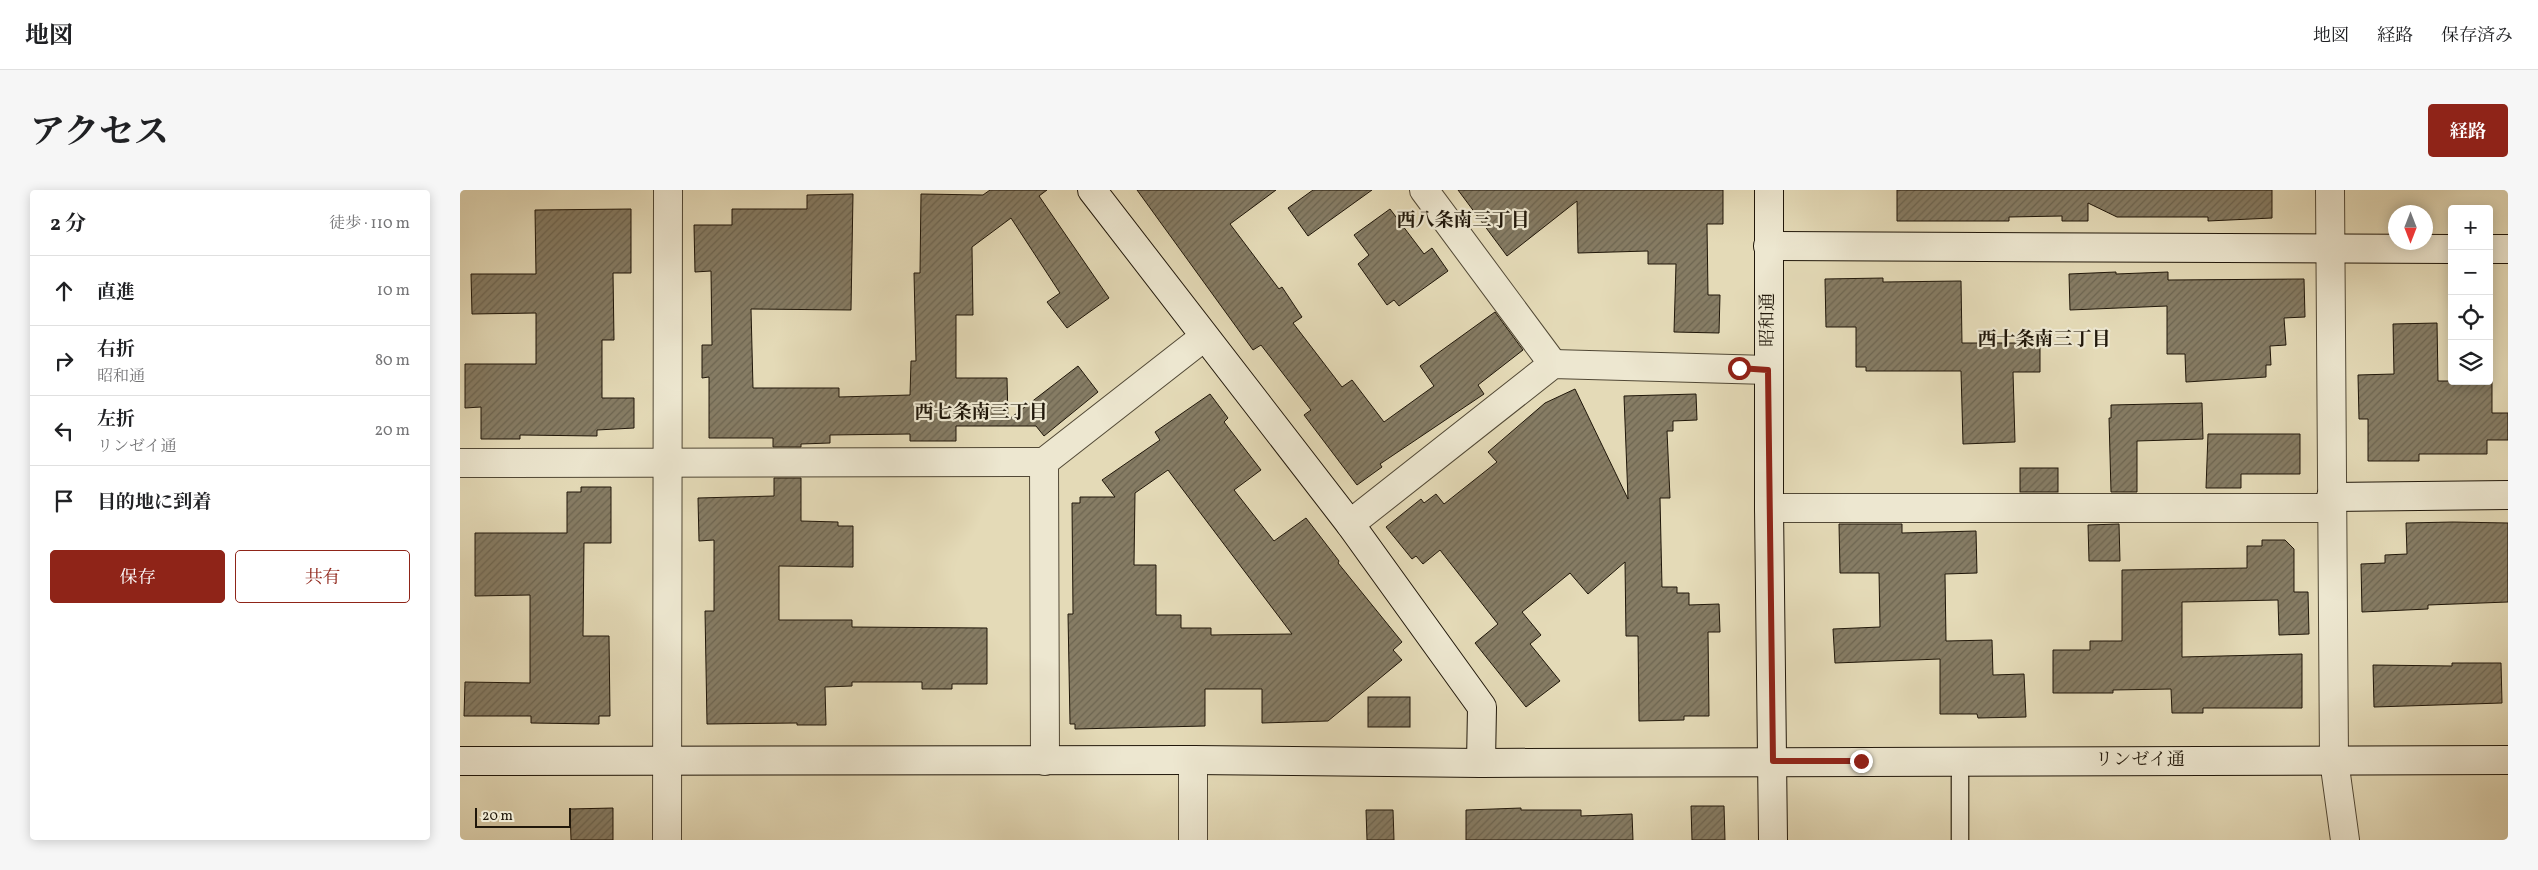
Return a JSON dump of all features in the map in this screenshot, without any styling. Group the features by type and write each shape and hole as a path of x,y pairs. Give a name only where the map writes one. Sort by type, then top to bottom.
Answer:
{"street":[{"path":"667,840 668,190"},
{"path":"1092,190 1350,524 1482,707 1481,763"},
{"path":"1424,190 1553,364"},
{"name":"昭和通","path":"1769,190 1768,370 1773,840"},
{"path":"2330,190 2334,760 2345,840"},
{"path":"1768,246 2448,249"},
{"path":"2493,249 2508,249"},
{"path":"460,463 1044,462 1204,337"},
{"path":"1350,524 1553,364 1768,370"},
{"path":"1044,462 1045,761"},
{"path":"1769,508 2331,502 2508,495"},
{"path":"1193,760 1193,840"},
{"name":"リンゼイ通","path":"460,761 1193,760 1481,763 1960,760 2508,760"}],"lane":[{"path":"1960,760 1960,840"}],"building":[{"path":"990,190 1047,190 1039,196 1109,298 1067,328 1047,302 1060,293 1011,218 972,247 973,315 956,315 956,378 1007,378 1008,420 1078,366 1098,392 1044,436 1036,426 956,426 956,441 910,441 910,434 830,435 830,443 801,444 801,447 773,447 773,438 709,438 709,377 702,378 702,345 712,345 711,271 695,272 694,225 732,225 732,209 807,209 807,195 853,194 851,310 751,309 753,388 839,388 839,397 910,395 911,361 916,361 914,273 920,273 921,194 983,195"},
{"path":"1137,190 1276,190 1230,224 1279,289 1282,287 1302,317 1293,323 1342,387 1352,380 1384,422 1434,386 1420,366 1495,312 1523,350 1478,385 1484,394 1380,464 1382,467 1357,485 1304,415 1311,410 1261,345 1253,350"},
{"path":"1313,190 1372,190 1308,236 1288,208"},
{"path":"1458,190 1723,190 1723,224 1707,224 1708,295 1720,295 1719,333 1674,332 1676,264 1648,264 1648,251 1578,253 1577,201 1507,256"},
{"path":"1897,190 2272,190 2272,218 2208,221 2208,217 2117,217 2088,203 2088,221 2062,221 2062,216 2009,217 2009,221 1897,221"},
{"path":"631,209 631,273 613,273 614,340 602,340 602,398 634,398 634,428 597,430 597,436 520,435 520,439 481,439 481,407 465,408 465,364 536,364 536,313 472,314 471,274 536,274 535,210"},
{"path":"1390,209 1424,254 1432,248 1448,271 1399,306 1394,300 1387,305 1358,264 1369,255 1354,235"},
{"path":"2116,272 2116,274 2168,272 2168,280 2304,279 2305,317 2284,318 2286,345 2270,346 2271,365 2266,365 2266,377 2186,382 2185,354 2167,354 2167,306 2070,310 2069,274"},
{"path":"1883,278 1883,282 1961,281 1962,343 2040,343 2040,372 2013,372 2015,442 1963,444 1961,371 1866,371 1866,367 1856,367 1856,327 1826,327 1825,279"},
{"path":"2437,323 2438,381 2448,381 2448,385 2492,385 2492,413 2508,413 2508,440 2487,440 2487,454 2419,454 2419,461 2368,461 2368,419 2359,419 2358,375 2394,374 2393,324"},
{"path":"1575,389 1628,499 1624,396 1696,394 1697,420 1673,421 1673,431 1667,431 1670,498 1660,498 1662,587 1677,587 1677,593 1689,593 1689,605 1719,604 1720,632 1708,632 1709,716 1684,716 1684,720 1639,721 1638,636 1626,636 1625,562 1588,594 1570,573 1522,612 1541,635 1530,644 1560,681 1526,707 1475,643 1498,624 1440,550 1423,564 1416,556 1412,559 1386,527 1421,499 1424,503 1436,494 1444,504 1497,462 1488,452 1545,403"},
{"path":"1210,394 1228,418 1224,422 1261,470 1234,490 1274,541 1306,518 1339,561 1338,563 1402,642 1393,650 1402,660 1328,721 1262,723 1262,689 1205,689 1205,726 1075,729 1075,724 1070,724 1068,614 1073,614 1072,503 1080,503 1080,497 1115,497 1102,480 1160,440 1155,432","holes":["1168,470 1292,634 1211,635 1211,628 1181,628 1181,615 1156,615 1156,565 1134,565 1135,493"]},
{"path":"2202,403 2203,439 2137,441 2137,492 2111,492 2109,418 2111,418 2111,405"},
{"path":"2208,434 2300,434 2300,474 2241,474 2241,488 2206,488"},
{"path":"2020,468 2058,468 2058,492 2020,492"},
{"path":"774,478 801,478 801,521 838,522 838,526 853,526 853,567 779,566 779,620 852,620 852,627 987,628 987,684 952,684 952,689 922,689 922,682 852,682 852,686 825,687 826,725 797,725 797,723 707,724 705,611 714,611 714,540 699,541 698,498 774,496"},
{"path":"581,487 611,487 611,543 584,543 583,636 609,636 610,716 599,716 599,724 531,723 531,716 464,716 465,682 530,683 530,595 475,596 475,533 567,533 567,492 581,492"},
{"path":"2406,523 2508,523 2508,602 2428,605 2428,609 2362,612 2361,564 2385,563 2385,555 2407,554"},
{"path":"1839,524 1902,524 1902,533 1976,531 1977,573 1945,574 1946,641 1992,640 1993,675 2024,674 2026,717 1978,718 1977,714 1940,714 1940,659 1835,663 1833,629 1880,627 1879,573 1840,573"},
{"path":"2119,524 2120,561 2089,561 2088,525"},
{"path":"2262,540 2285,540 2294,549 2294,592 2308,592 2309,634 2279,635 2278,600 2182,602 2182,657 2302,654 2302,708 2203,708 2203,713 2172,713 2171,689 2113,690 2113,693 2053,693 2053,650 2090,650 2090,641 2122,641 2122,570 2247,568 2247,546 2262,546"},
{"path":"2452,663 2501,663 2502,703 2374,707 2373,665 2452,666"},
{"path":"1368,697 1410,697 1410,727 1368,727"},
{"path":"1691,806 1724,806 1725,840 1692,840"},
{"path":"613,808 613,840 571,840 570,809"},
{"path":"1521,808 1521,810 1581,810 1581,816 1632,814 1633,840 1466,840 1466,810"},
{"path":"1366,810 1393,810 1394,840 1367,840"}],"district":[{"name":"西八条南三丁目","path":"1463,221"},
{"name":"西十条南三丁目","path":"2044,340"},
{"name":"西七条南三丁目","path":"981,413"}],"route":[{"path":"1739,368 1768,370 1773,761 1861,761"}]}
